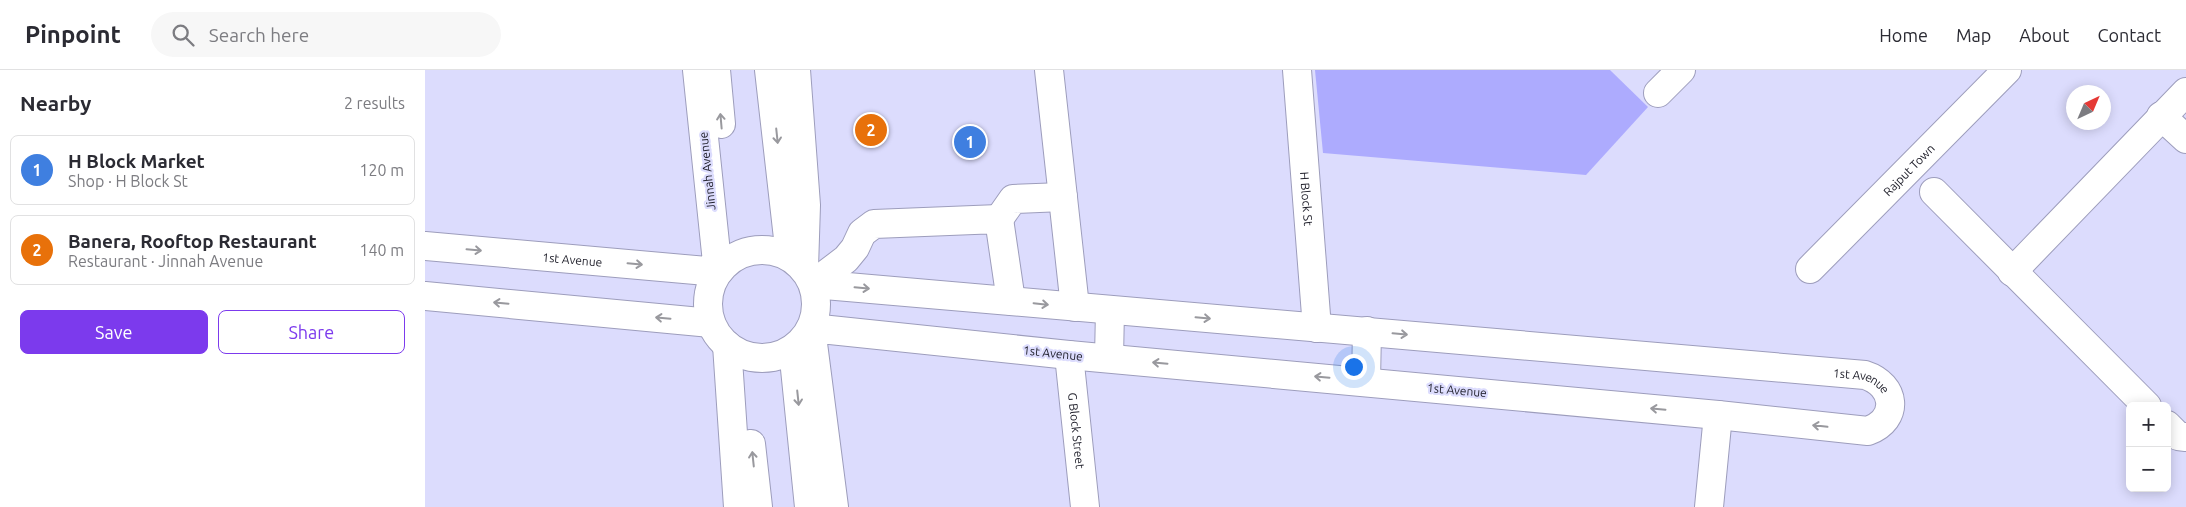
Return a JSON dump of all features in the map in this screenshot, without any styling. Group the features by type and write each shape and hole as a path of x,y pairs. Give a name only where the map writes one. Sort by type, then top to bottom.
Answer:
{"street":[{"name":"Jinnah Avenue","path":"697,70 726,264"},
{"name":"Jinnah Avenue","path":"716,70 726,264"},
{"path":"734,350 759,358 777,356 793,349 803,340 811,328 816,314 817,299 802,270 769,70"},
{"path":"796,70 806,205 802,270"},
{"path":"1049,70 1075,308"},
{"name":"H Block St","path":"1297,70 1317,328"},
{"path":"1658,94 1681,70"},
{"name":"Rajput Town","path":"1810,269 2007,70"},
{"path":"2012,272 2186,92"},
{"path":"2161,116 2186,140"},
{"path":"1934,192 2143,402"},
{"path":"1011,301 999,218 1013,199 1063,197"},
{"path":"758,507 734,350 711,323 708,310 708,296 711,284 726,264 752,250 771,250 802,270 846,259 855,248 862,233 874,224 999,218"},
{"name":"1st Avenue","path":"425,246 726,264"},
{"name":"1st Avenue","path":"802,270 1011,301 1075,308 1367,331 1865,375 1879,382 1887,390 1890,399 1890,411 1881,426 1868,431 1366,381 1069,355 811,328"},
{"path":"425,296 711,323"},
{"path":"1109,358 1110,310"},
{"path":"811,328 834,507"},
{"path":"1366,381 1367,331"},
{"path":"793,349 809,507"},
{"path":"734,350 738,507"},
{"name":"G Block Street","path":"1069,355 1085,507"},
{"path":"1709,507 1719,415"},
{"path":"2171,430 2178,436 2186,437"}],"building":[{"path":"1315,70 1610,70 1648,107 1586,175 1323,153"}],"place":[{"name":"Banera, Rooftop Restaurant","path":"871,130"},
{"name":"H Block Market","path":"970,142"}]}
